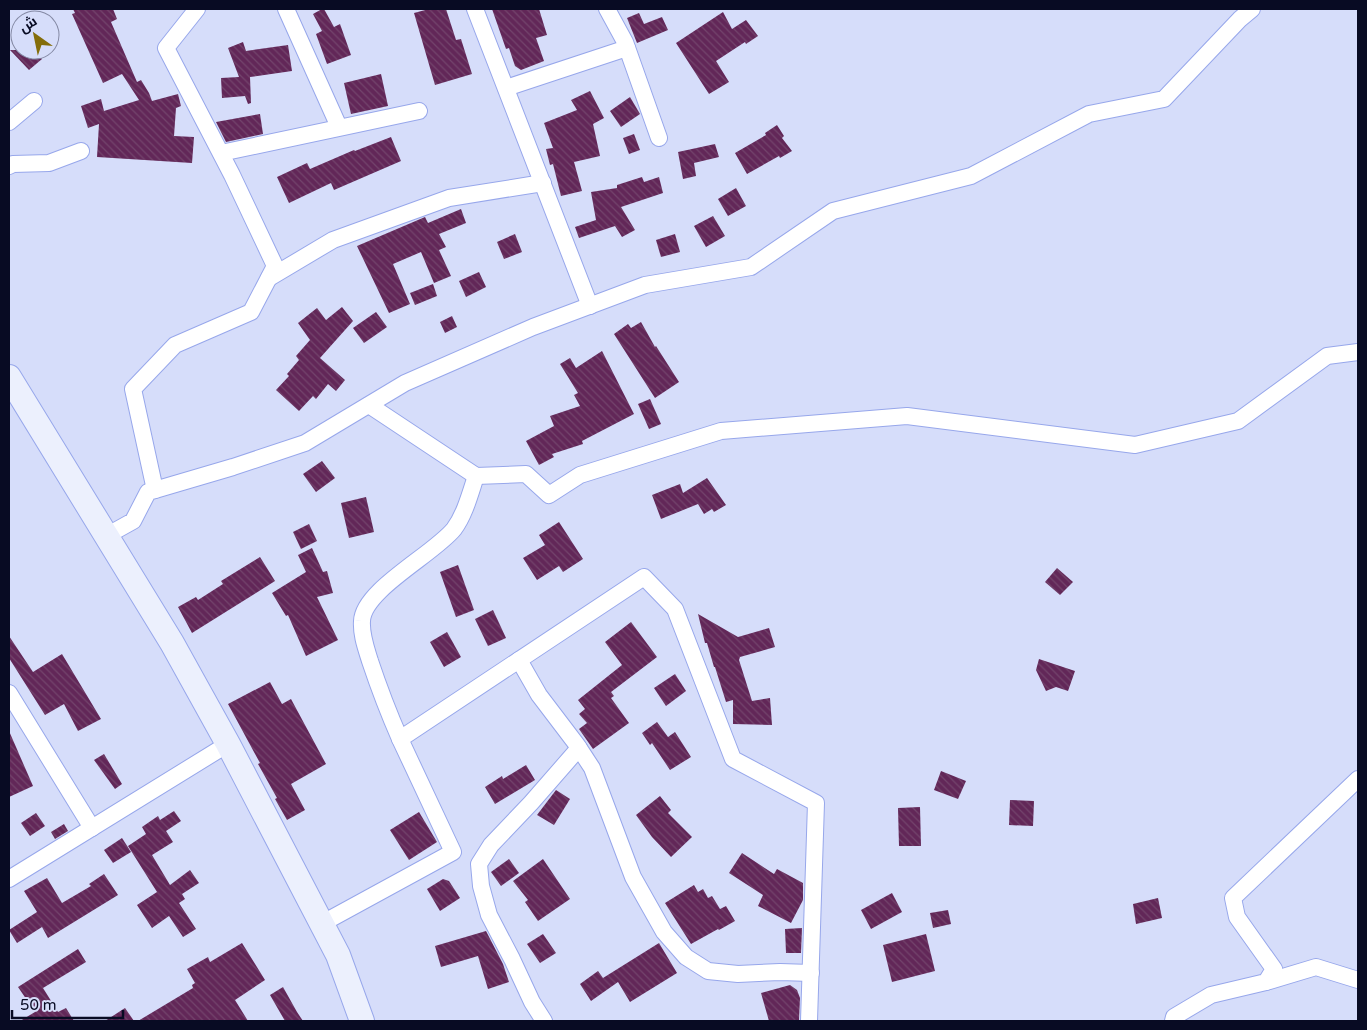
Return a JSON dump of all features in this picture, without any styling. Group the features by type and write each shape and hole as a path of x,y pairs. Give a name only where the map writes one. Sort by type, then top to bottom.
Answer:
{"street":[{"path":"155,490 133,389 175,345 252,312 275,266 221,153 166,48 197,9"},
{"path":"286,9 339,127"},
{"path":"475,9 590,306"},
{"path":"608,9 627,48 659,138"},
{"path":"106,536 132,521 148,492 305,443 405,382 533,326 645,285 751,267 834,211 971,176 1089,114 1164,99 1240,19 1252,9"},
{"path":"506,88 627,48"},
{"path":"9,122 34,100"},
{"path":"221,153 419,110"},
{"path":"9,166 14,164 49,163 80,152"},
{"path":"269,278 333,240 449,198 543,183"},
{"path":"369,404 476,476 526,474 549,495 580,475 720,431 907,416 1135,445 1238,421 1327,356 1358,352"},
{"path":"9,377 172,643 228,744 338,955 362,1021"},
{"path":"321,924 453,852 381,696 363,639 362,619 371,599 455,528 465,508 476,476"},
{"path":"400,739 644,577 675,609 733,759 816,803 809,1021"},
{"path":"520,660 539,695 592,768 633,877 664,932 686,957 708,971 738,974 811,973"},
{"path":"9,693 92,828"},
{"path":"9,879 228,744"},
{"path":"544,1021 532,1002 489,915 481,886 479,864 491,845 532,803 579,748"},
{"path":"1266,982 1274,969 1237,917 1233,898 1358,779"},
{"path":"1173,1021 1174,1017 1211,995 1266,982 1316,967 1358,980"}],"building":[{"path":"73,9 113,9 117,19 111,22 137,82 141,80 152,101 178,94 181,106 176,108 174,136 194,137 192,163 97,157 99,124 88,128 81,106 101,99 104,111 139,100 122,74 103,83 72,14 75,13"},
{"path":"324,9 334,27 340,24 351,55 327,64 316,34 322,31 313,14"},
{"path":"429,9 446,9 456,40 461,39 472,74 435,85 414,13"},
{"path":"492,9 539,9 547,35 536,38 544,61 521,70 515,66 509,48 506,49"},
{"path":"723,12 732,29 746,20 758,36 716,61 729,82 709,94 676,43"},
{"path":"639,13 644,24 662,17 668,30 637,43 627,18"},
{"path":"243,42 246,51 288,45 292,71 250,77 251,103 248,104 245,96 222,98 221,78 239,77 228,48"},
{"path":"20,60 41,60 29,70"},
{"path":"381,74 388,106 351,114 344,83"},
{"path":"590,91 604,118 593,124 600,156 574,162 582,191 561,196 553,164 550,165 546,149 553,148 544,123 577,110 571,100"},
{"path":"630,97 640,114 621,127 610,111"},
{"path":"260,114 263,134 226,142 216,122"},
{"path":"777,125 784,136 782,138 792,151 747,174 735,153 766,135 765,133"},
{"path":"634,134 640,150 629,154 623,138"},
{"path":"391,137 401,161 334,190 331,183 289,203 277,177 307,163 310,169 354,150"},
{"path":"715,144 719,157 694,163 696,176 683,179 678,152"},
{"path":"642,177 644,182 659,177 663,193 621,207 635,230 622,237 615,226 579,238 575,227 596,220 591,192 617,188 617,185"},
{"path":"736,188 746,206 728,216 718,199"},
{"path":"461,209 466,223 439,234 446,247 439,250 451,276 434,283 421,252 393,264 410,304 389,313 357,246 425,217 428,223"},
{"path":"713,216 725,236 706,247 694,226"},
{"path":"515,234 522,252 504,259 497,242"},
{"path":"675,234 680,252 661,257 656,240"},
{"path":"479,272 486,287 466,297 459,281"},
{"path":"433,284 437,296 415,305 410,293"},
{"path":"342,307 353,321 320,358 345,380 336,391 328,384 316,399 313,396 299,411 276,390 289,376 287,374 299,360 296,356 310,340 298,323 317,308 326,320"},
{"path":"376,312 387,327 364,343 353,328"},
{"path":"452,316 457,327 445,333 440,322"},
{"path":"641,322 655,347 679,382 655,398 614,334 628,324 631,328"},
{"path":"602,351 634,414 582,441 583,444 552,454 554,457 539,465 526,441 554,426 550,416 580,406 574,395 578,393 560,364 570,358 576,368"},
{"path":"650,399 661,424 649,429 638,404"},
{"path":"322,461 335,478 316,492 303,474"},
{"path":"707,478 726,505 714,512 712,509 704,514 698,504 661,519 652,495 680,484 683,493"},
{"path":"366,497 374,532 349,538 341,503"},
{"path":"559,522 583,559 563,572 559,566 537,580 523,558 545,545 539,535"},
{"path":"309,524 317,541 301,549 293,532"},
{"path":"312,548 323,572 327,571 333,593 317,597 338,640 306,656 288,615 286,616 272,593 306,572 298,555"},
{"path":"260,557 275,581 192,633 178,607 196,597 198,600 223,584 221,581"},
{"path":"458,565 474,610 456,617 440,572"},
{"path":"1057,568 1073,582 1060,595 1045,582"},
{"path":"493,610 506,638 488,646 475,619"},
{"path":"698,614 738,637 769,628 775,647 740,657 739,660 752,701 770,698 772,725 733,724 733,700 726,702 707,643 705,643"},
{"path":"631,622 657,657 611,692 614,696 611,698 629,723 593,749 579,729 587,723 579,714 585,709 578,700 622,665 605,642"},
{"path":"447,632 461,657 444,667 430,642"},
{"path":"9,636 33,672 62,654 101,719 78,731 64,704 45,715 9,658"},
{"path":"1039,659 1075,671 1068,691 1056,687 1046,691 1036,670"},
{"path":"675,674 686,691 666,706 654,688"},
{"path":"270,682 282,704 291,699 326,764 291,784 305,810 287,820 258,764 260,763 228,704"},
{"path":"657,722 668,737 675,732 691,757 670,770 652,743 650,745 642,733"},
{"path":"9,731 33,786 9,797"},
{"path":"104,754 122,784 115,789 94,760"},
{"path":"526,765 535,780 495,804 485,787 502,776 503,779"},
{"path":"941,771 966,781 958,799 934,790"},
{"path":"556,790 570,799 554,825 537,815"},
{"path":"660,796 671,810 668,813 692,837 671,857 652,837 636,815"},
{"path":"1010,800 1034,801 1033,826 1009,825"},
{"path":"920,807 921,846 899,846 898,808"},
{"path":"174,811 181,821 166,831 173,842 152,855 170,885 190,870 199,883 182,894 185,899 179,903 196,929 183,937 169,916 152,928 137,905 157,892 128,846 146,834 142,827 158,816 160,820"},
{"path":"419,812 437,842 409,860 390,830"},
{"path":"36,813 45,826 30,836 21,823"},
{"path":"64,824 68,831 55,839 51,832"},
{"path":"122,838 131,852 113,863 104,850"},
{"path":"742,853 774,874 777,869 803,883 803,900 791,923 758,906 763,895 729,873"},
{"path":"509,859 519,873 501,886 491,872"},
{"path":"543,859 570,899 538,921 525,902 528,900 513,881"},
{"path":"104,874 118,895 48,938 42,927 17,943 9,930 37,912 24,891 47,878 62,903 91,886 89,884"},
{"path":"443,879 449,881 460,898 440,911 427,889"},
{"path":"694,885 698,892 703,889 708,898 712,896 720,909 726,906 735,921 691,944 665,903"},
{"path":"892,893 902,912 871,929 861,910"},
{"path":"1158,898 1162,918 1136,924 1133,904"},
{"path":"948,910 951,924 933,928 930,913"},
{"path":"802,928 801,953 786,953 785,929"},
{"path":"486,931 503,964 509,982 488,989 478,956 441,967 435,946"},
{"path":"543,934 556,953 540,963 527,944"},
{"path":"926,934 935,971 892,982 883,945"},
{"path":"242,943 265,980 235,1000 248,1021 138,1021 193,988 192,985 195,983 187,969 208,957 210,962"},
{"path":"659,943 677,973 630,1002 618,982 591,1001 580,984 598,971 603,978"},
{"path":"78,949 86,962 43,988 58,1012 66,1008 74,1021 20,1021 35,1012 18,987"},
{"path":"790,985 797,990 800,998 799,1020 769,1021 761,993"},
{"path":"283,987 303,1021 285,1021 270,995"},
{"path":"125,1008 134,1021 105,1021"}]}
